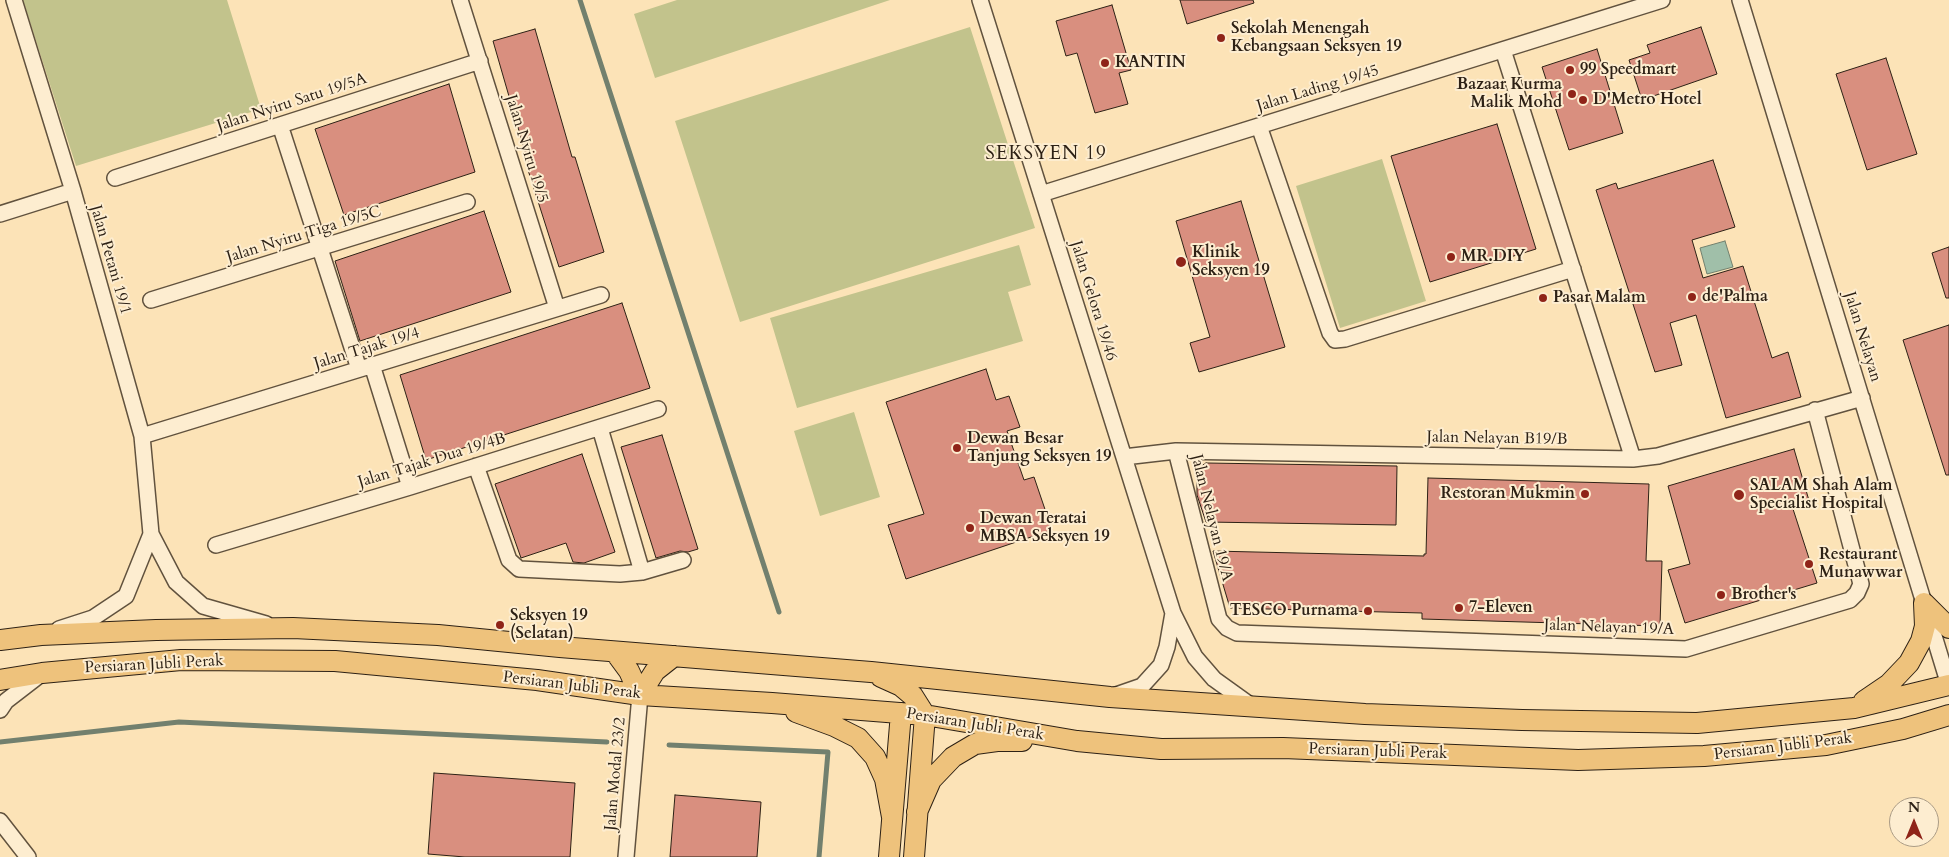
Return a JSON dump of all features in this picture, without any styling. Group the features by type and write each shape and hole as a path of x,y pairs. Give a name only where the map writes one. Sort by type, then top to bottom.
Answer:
{"main road":[{"path":"1924,603 1949,628"},
{"path":"1854,708 1889,684 1909,663 1921,641 1925,626 1924,603"},
{"name":"Persiaran Jubli Perak","path":"0,640 40,635 156,630 293,628 438,635 615,652 871,672 1110,697 1254,708 1522,720 1697,723 1854,708 1949,685"},
{"path":"615,652 629,671 640,695"},
{"path":"640,695 655,670 674,656"},
{"name":"Persiaran Jubli Perak","path":"0,680 42,673 181,660 335,661 537,680 640,695 925,715 1077,741 1161,749 1283,748 1588,760 1704,756 1826,745 1903,729 1949,716"},
{"path":"871,672 901,686 913,696 925,715 914,857"},
{"path":"889,857 901,714 913,696 950,680"},
{"path":"772,703 834,726 858,738 875,758 885,779 892,817"},
{"path":"917,812 931,780 953,758 975,744 997,741 1077,741"}],"street":[{"name":"Jalan Petani 19/1","path":"14,0 73,191 142,436 151,534 176,582 203,606 263,623 293,628"},
{"name":"Jalan Nyiru 19/5","path":"460,0 558,308"},
{"name":"Jalan Gelora 19/46","path":"980,0 1173,613 1195,657 1214,679 1254,708"},
{"name":"Jalan Lading 19/45","path":"1041,194 1662,0"},
{"name":"Jalan Nelayan","path":"1740,0 1949,685"},
{"path":"1503,50 1633,459"},
{"name":"Jalan Nyiru Satu 19/5A","path":"115,178 480,61"},
{"path":"280,125 320,248 410,487"},
{"path":"1259,126 1330,333 1335,340 1345,339 1572,269"},
{"path":"0,214 73,191"},
{"name":"Jalan Nyiru Tiga 19/5C","path":"151,300 467,202"},
{"name":"Jalan Tajak 19/4","path":"142,436 601,295"},
{"name":"Jalan Nelayan B19/B","path":"1124,457 1176,451 1633,459 1658,456 1862,398"},
{"name":"Jalan Tajak Dua 19/4B","path":"216,545 410,487 658,409"},
{"name":"Jalan Nelayan 19/A","path":"1176,451 1218,619 1227,628 1237,633 1686,649 1850,600 1857,593 1861,584 1815,410"},
{"path":"600,428 642,572"},
{"path":"476,466 509,560 519,569 620,574 642,572 683,560"},
{"name":"Jalan Petani 19/1","path":"40,635 93,618 126,596 151,534"},
{"name":"Jalan Gelora 19/46","path":"1110,697 1142,686 1161,665 1167,647 1173,613"},
{"path":"0,710 6,701 42,673"},
{"name":"Jalan Modal 23/2","path":"626,857 640,695"},
{"path":"0,820 28,857"}],"green space":[{"path":"23,0 227,0 261,109 76,166"},
{"path":"677,0 890,0 655,78 634,14"},
{"path":"970,27 1035,228 740,322 675,121"},
{"path":"1382,159 1426,301 1340,328 1296,186"},
{"path":"1019,245 1031,285 1008,292 1023,341 797,408 770,318"},
{"path":"854,412 880,497 820,516 794,431"}],"shaded area":[{"path":"1725,241 1733,267 1707,274 1700,248"}],"building":[{"path":"1180,0 1253,0 1254,3 1187,24"},
{"name":"KANTIN","path":"1112,5 1131,70 1119,73 1128,104 1095,113 1077,53 1066,56 1056,21"},
{"path":"1701,27 1717,74 1642,100 1629,60 1650,53 1647,45"},
{"path":"535,29 572,157 575,157 604,252 559,267 528,170 530,169 493,41"},
{"name":"D'Metro Hotel","path":"1597,49 1623,133 1569,150 1542,67"},
{"path":"1886,58 1917,154 1867,170 1836,74"},
{"path":"449,84 475,172 344,215 315,129"},
{"path":"1497,124 1536,249 1430,282 1391,156"},
{"name":"de'Palma","path":"1713,160 1735,227 1692,240 1703,278 1743,266 1772,358 1788,352 1801,397 1726,418 1696,315 1670,323 1682,365 1655,372 1596,190 1616,183 1618,189"},
{"path":"1241,201 1285,347 1199,372 1190,343 1210,337 1176,221"},
{"path":"484,211 511,292 360,341 335,261"},
{"path":"1949,247 1949,298 1946,298 1932,253"},
{"path":"622,303 650,388 426,460 400,375"},
{"path":"1949,325 1949,475 1946,475 1903,340"},
{"path":"986,369 996,400 1009,396 1020,427 1007,431 1024,480 1034,477 1052,530 906,579 888,525 924,514 886,402"},
{"path":"662,435 698,549 688,552 680,551 656,558 621,447"},
{"path":"1794,449 1810,504 1793,509 1817,583 1685,623 1668,570 1690,564 1668,486"},
{"path":"582,454 615,552 584,563 573,562 566,543 521,558 495,484"},
{"path":"1206,463 1397,466 1396,525 1206,522 1197,495 1197,469"},
{"path":"1428,478 1649,484 1646,561 1662,561 1660,626 1422,619 1422,613 1230,608 1213,551 1424,556 1426,554"},
{"path":"434,773 575,783 570,857 465,857 428,854"},
{"path":"675,795 761,802 757,857 670,857"}],"waterway":[{"path":"580,0 779,612"},
{"path":"0,742 179,722 607,742"},
{"path":"669,745 828,752 819,857"}],"place":[{"name":"Sekolah Menengah Kebangsaan Seksyen 19","path":"1221,38"},
{"name":"KANTIN","path":"1105,63"},
{"name":"99 Speedmart","path":"1570,70"},
{"name":"Bazaar Kurma Malik Mohd","path":"1572,94"},
{"name":"D'Metro Hotel","path":"1583,100"},
{"name":"MR.DIY","path":"1451,257"},
{"name":"Klinik Seksyen 19","path":"1181,262"},
{"name":"de'Palma","path":"1692,297"},
{"name":"Pasar Malam","path":"1543,298"},
{"name":"Dewan Besar Tanjung Seksyen 19","path":"957,448"},
{"name":"Restoran Mukmin","path":"1585,494"},
{"name":"SALAM Shah Alam Specialist Hospital","path":"1739,495"},
{"name":"Dewan Teratai MBSA Seksyen 19","path":"970,528"},
{"name":"Restaurant Munawwar","path":"1809,564"},
{"name":"Brother's","path":"1721,595"},
{"name":"7-Eleven","path":"1459,608"},
{"name":"TESCO Purnama","path":"1368,611"},
{"name":"Seksyen 19 (Selatan)","path":"500,625"}],"district":[{"name":"SEKSYEN 19","path":"1046,155"}]}
